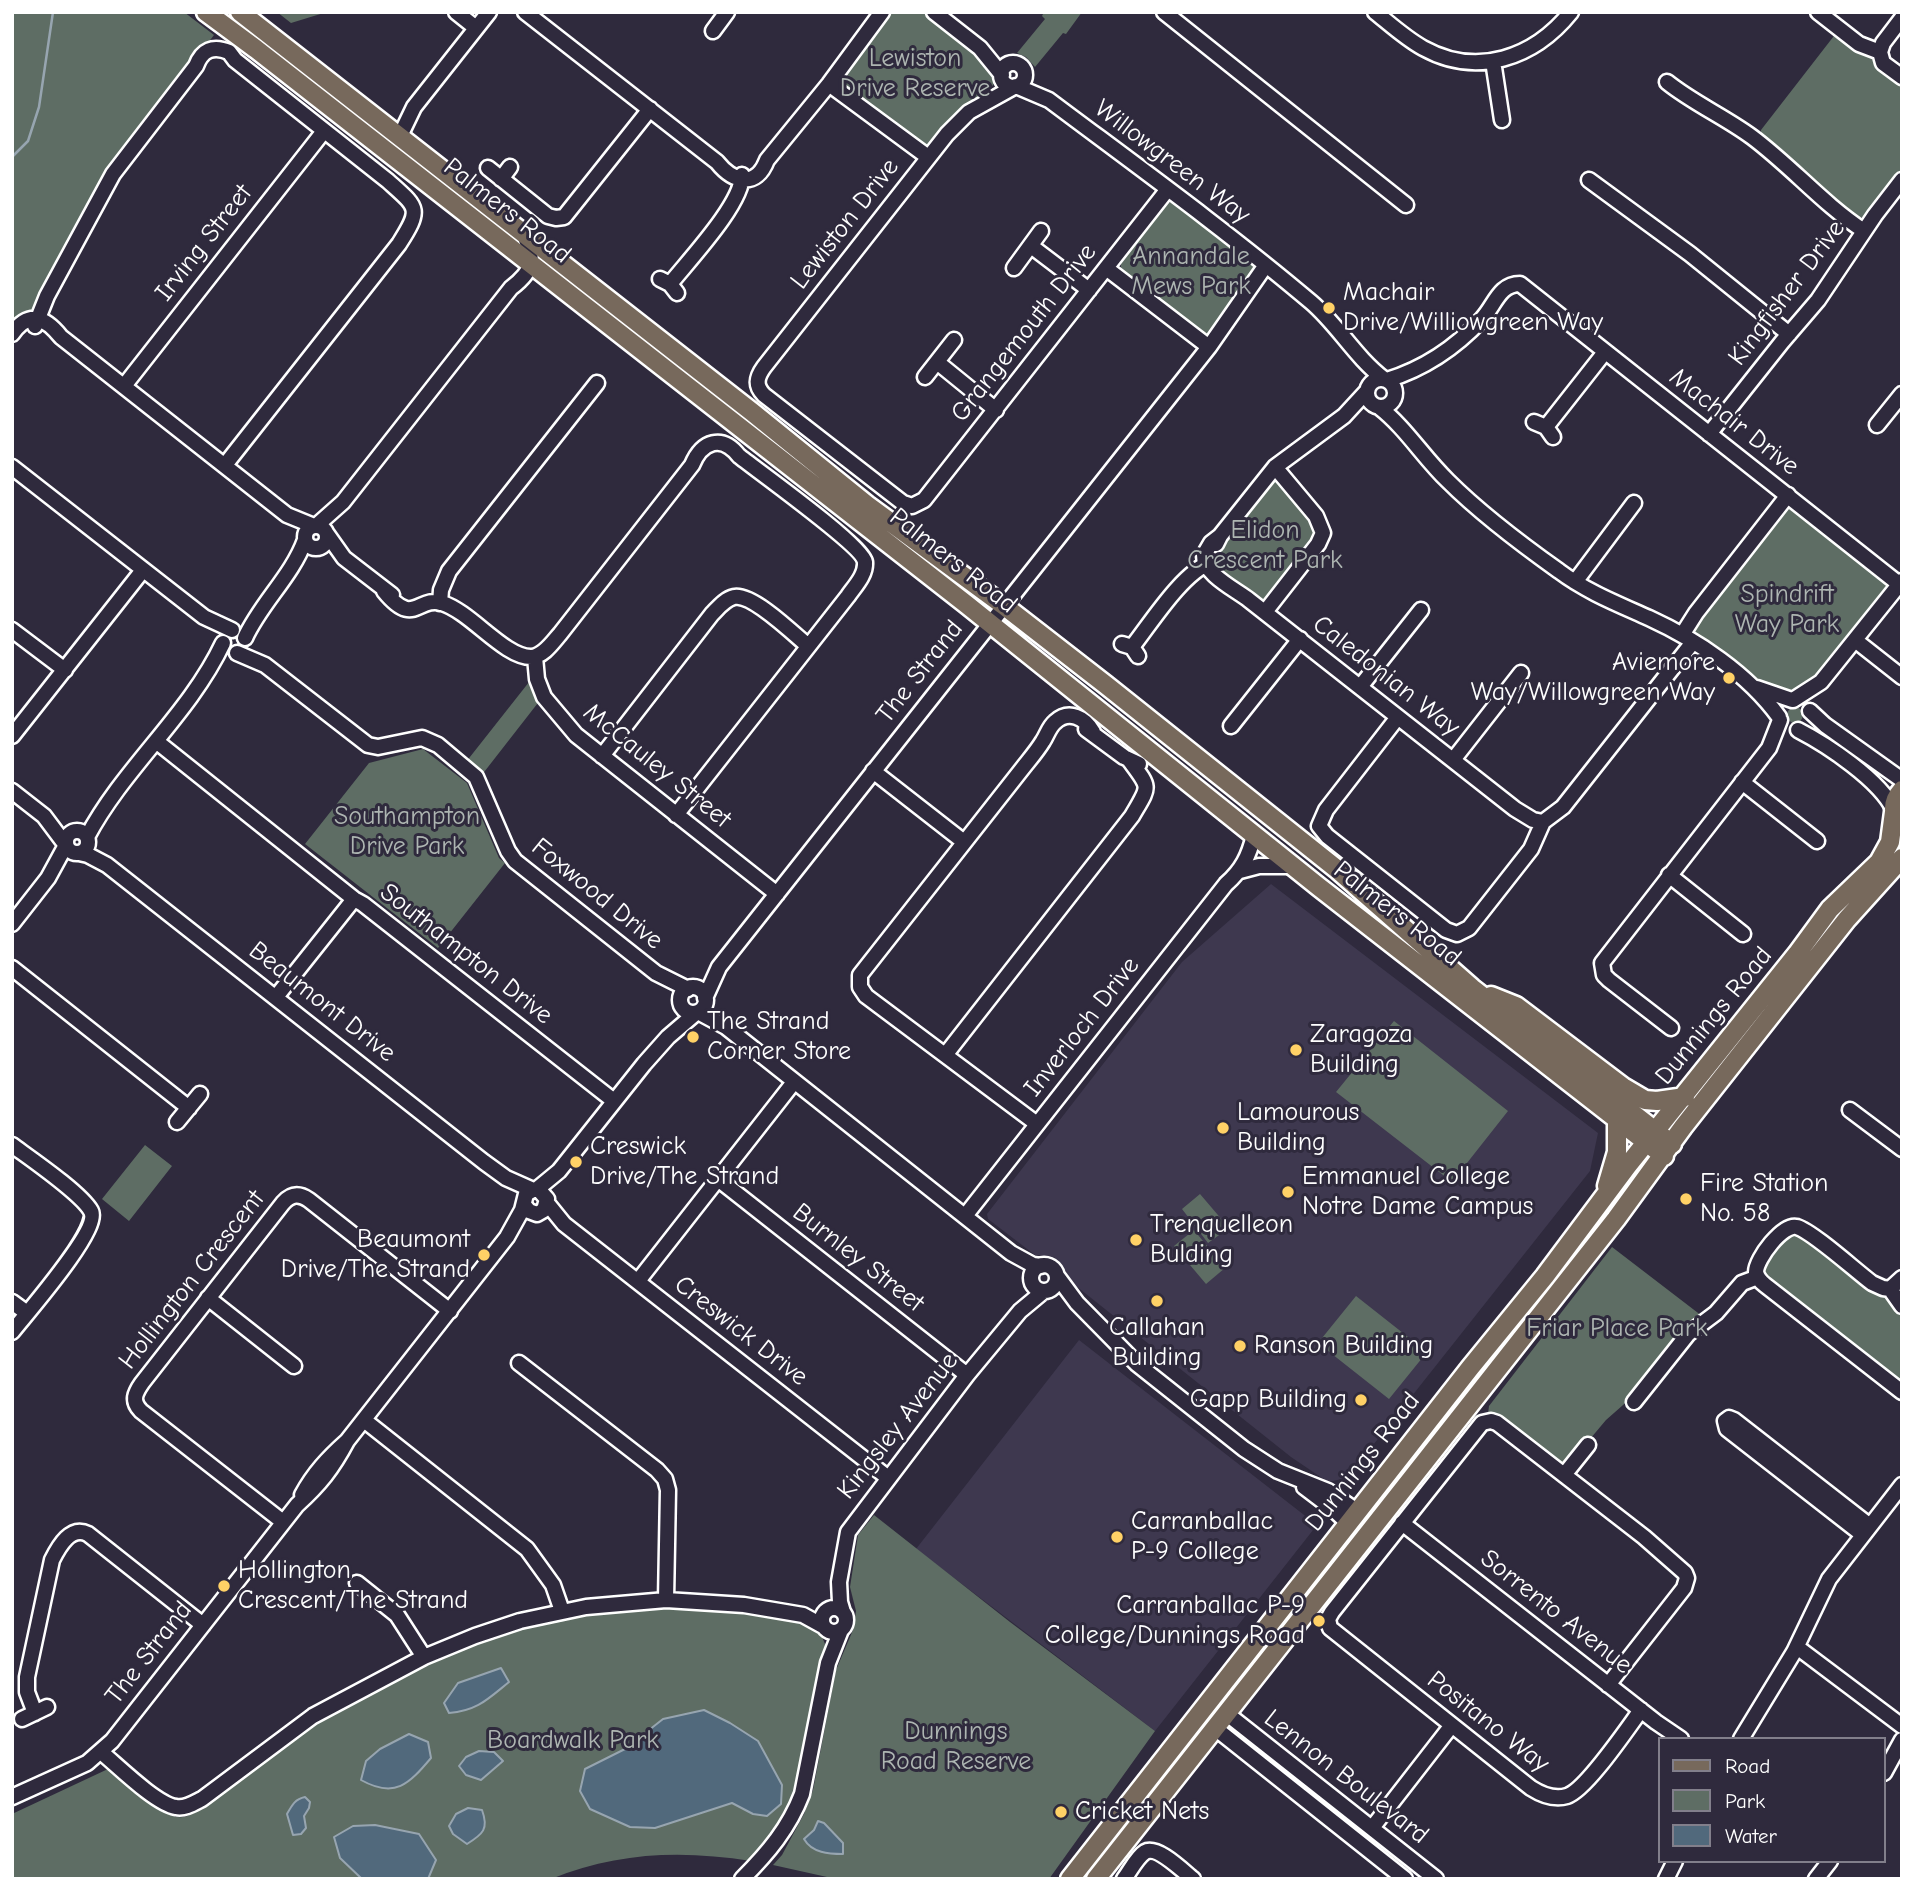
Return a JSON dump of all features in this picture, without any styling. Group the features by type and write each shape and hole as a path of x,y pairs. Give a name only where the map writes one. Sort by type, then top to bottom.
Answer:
{"main road":[{"name":"Palmers Road","path":"206,12 990,623 1617,1121 1651,1137"},
{"name":"Palmers Road","path":"240,12 867,505 1003,606 1338,870 1472,988 1668,1150"},
{"name":"Dunnings Road","path":"1070,1879 1830,909 1879,862 1890,842 1896,816 1896,798 1902,790"},
{"name":"Dunnings Road","path":"1096,1879 1616,1219 1698,1107 1847,919 1902,858"},
{"path":"1472,988 1516,1006 1623,1087 1645,1100 1685,1097"},
{"path":"1605,1196 1617,1152 1617,1121"},
{"path":"1571,1241 1584,1237 1604,1216 1616,1219"},
{"path":"1354,1518 1368,1532"},
{"path":"1205,1707 1226,1713"},
{"path":"1205,1707 1215,1728"}],"street":[{"path":"456,12 476,28"},
{"path":"394,131 489,12"},
{"path":"525,12 729,174 742,178 767,160 829,84 882,12"},
{"path":"713,31 727,12"},
{"name":"Willowgreen Way","path":"934,12 981,48 1019,67 1049,100 1269,268 1319,309 1369,368 1385,379"},
{"path":"1164,12 1406,205"},
{"path":"1375,12 1415,43 1433,53 1461,61 1493,61 1518,55 1556,30 1571,12"},
{"path":"1818,12 1859,44 1880,52"},
{"path":"1902,18 1883,43 1880,52 1884,63 1902,77"},
{"name":"Willowgreen Way","path":"981,48 1008,81 1049,100"},
{"path":"12,336 36,322 47,296 113,174 196,66 212,56 234,60 388,181 415,209 412,224 399,244 225,465"},
{"path":"1493,61 1502,120"},
{"name":"Lewiston Drive","path":"916,505 906,505 898,500 764,396 757,383 758,375 928,157 954,127 1008,81 1006,66 1019,67"},
{"path":"1008,81 1023,81 1019,67"},
{"path":"1667,82 1686,97 1753,138 1833,209 1864,231"},
{"path":"829,84 928,157"},
{"path":"488,169 505,173 548,216 564,216 650,109"},
{"name":"Irving Street","path":"124,386 324,131"},
{"path":"669,286 733,205 741,188 742,178"},
{"path":"1589,180 1690,254 1789,334"},
{"name":"Kingfisher Drive","path":"1709,434 1827,288 1864,231 1902,180"},
{"name":"Grangemouth Drive","path":"916,505 924,500 996,410 1168,190"},
{"path":"1014,268 1041,231"},
{"path":"72,849 68,835 81,834 106,804 293,566 300,563 315,537 511,288 526,275 525,259 532,254 523,232"},
{"path":"1031,246 1088,290"},
{"path":"1106,268 1209,347"},
{"name":"The Strand","path":"12,1797 87,1763 101,1752 297,1505 324,1461 347,1441 364,1420 614,1101 668,1037 701,1006 719,967 1209,347 1236,308 1250,298 1269,268"},
{"name":"Machair Drive","path":"1395,395 1413,372 1460,340 1490,309 1503,289 1529,289 1538,299 1900,583"},
{"path":"36,322 61,337 406,609 418,609 440,599 449,571 597,383"},
{"path":"925,377 954,341"},
{"name":"Willowgreen Way","path":"1354,351 1367,391"},
{"path":"1544,429 1605,352"},
{"path":"937,362 996,410"},
{"name":"Machair Drive","path":"1385,379 1413,372"},
{"path":"1130,649 1185,579 1208,563 1204,555 1207,549 1275,467 1344,416 1374,380 1385,379 1393,386 1405,429"},
{"path":"1367,391 1370,402 1405,429 1427,459 1459,491 1575,582 1687,639 1752,686 1787,728 1829,747 1883,793 1896,816"},
{"path":"1877,425 1902,394"},
{"path":"1344,416 1388,405 1395,395"},
{"path":"440,599 508,648 519,660 535,660 548,656 561,634 692,465 717,447 739,456 841,536 864,548 873,563 869,580 848,596 676,815"},
{"name":"Foxwood Drive","path":"12,467 368,745 378,747 422,738 438,745 476,777 514,861 656,973 681,1003"},
{"path":"1265,612 1318,544 1323,533 1316,516 1275,467"},
{"path":"1398,717 1326,810 1319,825 1327,836 1436,921 1454,933 1462,933 1469,928 1531,849 1542,825 1563,807 1687,639 1696,613 1788,495"},
{"path":"1575,582 1636,501"},
{"name":"Caledonian Way","path":"1208,563 1212,574 1300,639 1515,809 1529,823 1542,825"},
{"path":"12,737 142,569"},
{"path":"1673,1030 1609,980 1602,970 1606,955 1769,748 1809,722 1810,710 1821,682 1900,583"},
{"path":"602,756 711,615 720,598 731,591 746,592 808,646"},
{"path":"1360,687 1423,607"},
{"path":"12,630 65,670"},
{"path":"1230,728 1300,639"},
{"path":"1855,640 1902,677"},
{"name":"McCauley Street","path":"535,660 541,691 547,703 576,735 777,894"},
{"path":"1453,760 1523,671"},
{"path":"1769,748 1783,705 1821,682"},
{"path":"1752,686 1805,703 1825,726 1902,780"},
{"path":"946,1054 1132,816 1144,795 1146,784 1130,761 1080,725 1069,723 1059,727 1044,740 873,960 863,969 862,992 1037,1124"},
{"name":"Southampton Drive","path":"156,741 614,1101"},
{"path":"873,771 964,842"},
{"path":"1742,782 1819,843"},
{"path":"12,791 44,816 72,849 107,865"},
{"path":"44,816 81,834 107,865"},
{"path":"72,849 86,849 81,834"},
{"name":"Inverloch Drive","path":"965,1216 1226,884 1240,871 1250,852 1254,835"},
{"path":"12,923 72,849"},
{"name":"Beaumont Drive","path":"107,865 536,1202"},
{"path":"1240,871 1259,866 1293,866"},
{"path":"1669,875 1746,936"},
{"path":"276,997 354,899"},
{"name":"The Strand","path":"689,988 719,967"},
{"path":"12,968 188,1108"},
{"name":"Foxwood Drive","path":"656,973 689,988"},
{"path":"701,1006 685,1010 681,1003 683,993 689,988 701,990 701,1006 794,1082 1011,1253 1033,1265 1051,1267 1077,1303 1168,1390 1253,1456 1354,1518"},
{"name":"The Strand","path":"668,1037 681,1003"},
{"path":"638,1281 794,1082"},
{"path":"177,1122 200,1094"},
{"path":"1850,1110 1902,1149"},
{"path":"12,1145 76,1194 93,1215 92,1225 83,1242 12,1332"},
{"name":"Burnley Street","path":"718,1179 967,1375"},
{"name":"Hollington Crescent","path":"283,1522 141,1411 134,1401 142,1383 208,1298 287,1199 297,1195 309,1200 450,1311"},
{"name":"Creswick Drive","path":"536,1202 887,1478"},
{"path":"1902,1306 1890,1289 1872,1283 1804,1230 1791,1226 1782,1231 1761,1257 1756,1268 1758,1277 1902,1392"},
{"path":"1011,1253 1039,1286 1077,1303"},
{"path":"1039,1286 1034,1271 1041,1266"},
{"path":"1039,1286 1054,1286 1057,1276"},
{"path":"1634,1402 1688,1334 1721,1308 1742,1283 1758,1277"},
{"path":"1890,1289 1902,1278"},
{"name":"Kingsley Avenue","path":"828,1663 825,1619 839,1582 848,1532 887,1478 1039,1286"},
{"path":"208,1298 294,1366"},
{"path":"12,1302 27,1313"},
{"path":"519,1363 665,1479 668,1490 666,1600"},
{"path":"1729,1418 1734,1420 1867,1530 1727,1429 1725,1421 1729,1418"},
{"path":"364,1420 527,1549 553,1585 562,1611"},
{"path":"1402,1522 1474,1431 1482,1423 1497,1423 1678,1565 1687,1578 1684,1588 1608,1685"},
{"path":"1564,1475 1588,1445"},
{"path":"1742,1737 1797,1647 1825,1586 1902,1485"},
{"name":"Positano Way","path":"1402,1522 1332,1612 1328,1619 1334,1633 1538,1792 1558,1798 1579,1789 1641,1710"},
{"name":"Sorrento Avenue","path":"1402,1522 1608,1685 1678,1737"},
{"path":"35,1713 26,1687 35,1638 52,1560 74,1532 88,1534 203,1625"},
{"name":"Kingsley Avenue","path":"839,1582 843,1612"},
{"path":"357,1583 397,1615 424,1657"},
{"path":"101,1752 159,1800 166,1810 182,1814 193,1811 202,1799 313,1716 424,1657 498,1628 562,1611 612,1603 666,1600 729,1604 825,1619 834,1632 841,1630 846,1622 843,1612 837,1608 825,1619"},
{"name":"Kingsley Avenue","path":"742,1879 775,1844 795,1812 802,1794 828,1663 841,1630"},
{"path":"1797,1647 1902,1726"},
{"name":"Lennon Boulevard","path":"1226,1713 1436,1879"},
{"path":"1372,1828 1452,1725"},
{"name":"Lennon Boulevard","path":"1215,1728 1401,1878"},
{"path":"1886,1769 1902,1740"},
{"path":"1124,1879 1143,1854 1152,1851 1159,1852 1193,1879"},
{"path":"1401,1878 1412,1860"},
{"path":"1666,1879 1674,1863"},
{"path":"1816,1879 1828,1863"}],"shaded area":[{"name":"Emmanuel College Notre Dame Campus","path":"1271,884 1598,1133 1590,1171 1347,1478 1328,1482 1291,1457 1071,1282 1062,1264 1054,1257 1035,1255 988,1219 987,1214 1182,962"},
{"name":"Carranballac P-9 College","path":"1079,1340 1317,1525 1155,1731 916,1549"}],"green space":[{"path":"12,12 184,12 214,35 178,83 34,312 12,330"},
{"path":"277,12 327,12 291,23"},
{"name":"Lewiston Drive Reserve","path":"888,12 925,12 980,53 997,77 977,105 929,146 923,147 843,86 842,76"},
{"path":"1044,12 1082,12 1066,34 1063,33 1035,67 1026,57 1017,53 1045,19 1042,16"},
{"path":"1837,32 1872,57 1878,66 1902,85 1902,171 1867,216 1855,219 1761,139 1761,130"},
{"name":"Annandale Mews Park","path":"1172,202 1257,268 1209,334 1204,335 1122,275 1120,260 1163,204"},
{"name":"Elidon Crescent Park","path":"1272,482 1278,482 1315,522 1319,534 1267,600 1261,600 1216,568 1214,554"},
{"name":"Spindrift Way Park","path":"1792,508 1887,583 1885,592 1819,678 1794,695 1763,687 1696,635 1693,626 1786,509"},
{"path":"533,677 541,699 481,776 466,762"},
{"path":"1792,707 1798,707 1803,715 1801,721 1792,723 1787,718 1787,712"},
{"path":"1817,724 1880,769 1873,779 1812,731"},
{"name":"Southampton Drive Park","path":"423,749 467,783 499,858 505,863 438,948 305,844 369,763"},
{"path":"1394,1021 1508,1111 1452,1182 1336,1092"},
{"path":"145,1145 172,1166 129,1221 102,1199"},
{"path":"1642,1159 1649,1164 1617,1209 1606,1207"},
{"path":"1200,1194 1229,1228 1208,1243 1182,1209"},
{"path":"1597,1227 1600,1230 1460,1406 1424,1444 1371,1511 1368,1510 1569,1259"},
{"path":"1194,1230 1225,1268 1206,1284 1174,1246"},
{"path":"1790,1233 1801,1234 1876,1292 1889,1297 1902,1312 1902,1386 1768,1282 1763,1273 1766,1258"},
{"name":"Friar Place Park","path":"1612,1247 1702,1316 1564,1470 1554,1462 1553,1456 1517,1428 1512,1428 1488,1414 1489,1406"},
{"path":"1356,1296 1427,1352 1389,1399 1318,1343"},
{"name":"Dunnings Road Reserve","path":"874,1515 1155,1731 1049,1879 836,1879 773,1865 782,1855 804,1814 813,1790 836,1670 853,1630 856,1611 850,1587 858,1535"},
{"path":"1329,1558 1337,1564 1310,1598 1277,1632 1222,1701 1218,1700"},
{"name":"Boardwalk Park","path":"630,1608 733,1608 809,1623 820,1632 825,1644 825,1656 794,1800 785,1821 751,1861 700,1855 650,1856 600,1863 551,1879 12,1879 12,1814 108,1769 135,1785 168,1814 185,1817 201,1808 231,1782 236,1783 309,1728 310,1724 406,1675 406,1671 451,1650 455,1652 513,1631 516,1627 549,1618"},
{"path":"1204,1727 1205,1732 1089,1879 1078,1879 1119,1834"}],"water":[{"path":"501,1668 509,1682 475,1707 449,1713 444,1703 458,1683"},
{"path":"704,1710 758,1741 782,1785 781,1804 767,1816 753,1814 732,1803 655,1828 630,1827 590,1809 580,1791 585,1769 625,1749 663,1719"},
{"path":"409,1734 428,1742 431,1758 416,1775 392,1788 373,1786 361,1780 366,1761 380,1749"},
{"path":"479,1751 494,1752 503,1761 481,1780 466,1775 459,1766 466,1757"},
{"path":"305,1797 310,1802 304,1816 306,1828 301,1834 293,1835 287,1814 296,1801"},
{"path":"468,1808 482,1810 485,1826 481,1834 467,1844 453,1834 449,1826 456,1814"},
{"path":"818,1821 824,1823 843,1843 843,1854 821,1852 807,1844 804,1839 814,1830"},
{"path":"375,1825 419,1834 436,1860 428,1879 362,1879 340,1858 334,1837 353,1826"}],"waterway":[{"path":"12,157 28,141 39,107 53,12"}],"place":[{"name":"Machair Drive/Williowgreen Way","path":"1329,308"},
{"name":"Aviemore Way/Willowgreen Way","path":"1729,678"},
{"name":"The Strand Corner Store","path":"693,1037"},
{"name":"Zaragoza Building","path":"1296,1050"},
{"name":"Lamourous Building","path":"1223,1128"},
{"name":"Creswick Drive/The Strand","path":"576,1162"},
{"name":"Emmanuel College Notre Dame Campus","path":"1288,1192"},
{"name":"Fire Station No. 58","path":"1686,1199"},
{"name":"Trenquelleon Bulding","path":"1136,1240"},
{"name":"Beaumont Drive/The Strand","path":"484,1255"},
{"name":"Callahan Building","path":"1157,1301"},
{"name":"Ranson Building","path":"1240,1346"},
{"name":"Gapp Building","path":"1361,1400"},
{"name":"Carranballac P-9 College","path":"1117,1537"},
{"name":"Hollington Crescent/The Strand","path":"224,1586"},
{"name":"Carranballac P-9 College/Dunnings Road","path":"1319,1621"},
{"name":"Cricket Nets","path":"1061,1812"}]}
